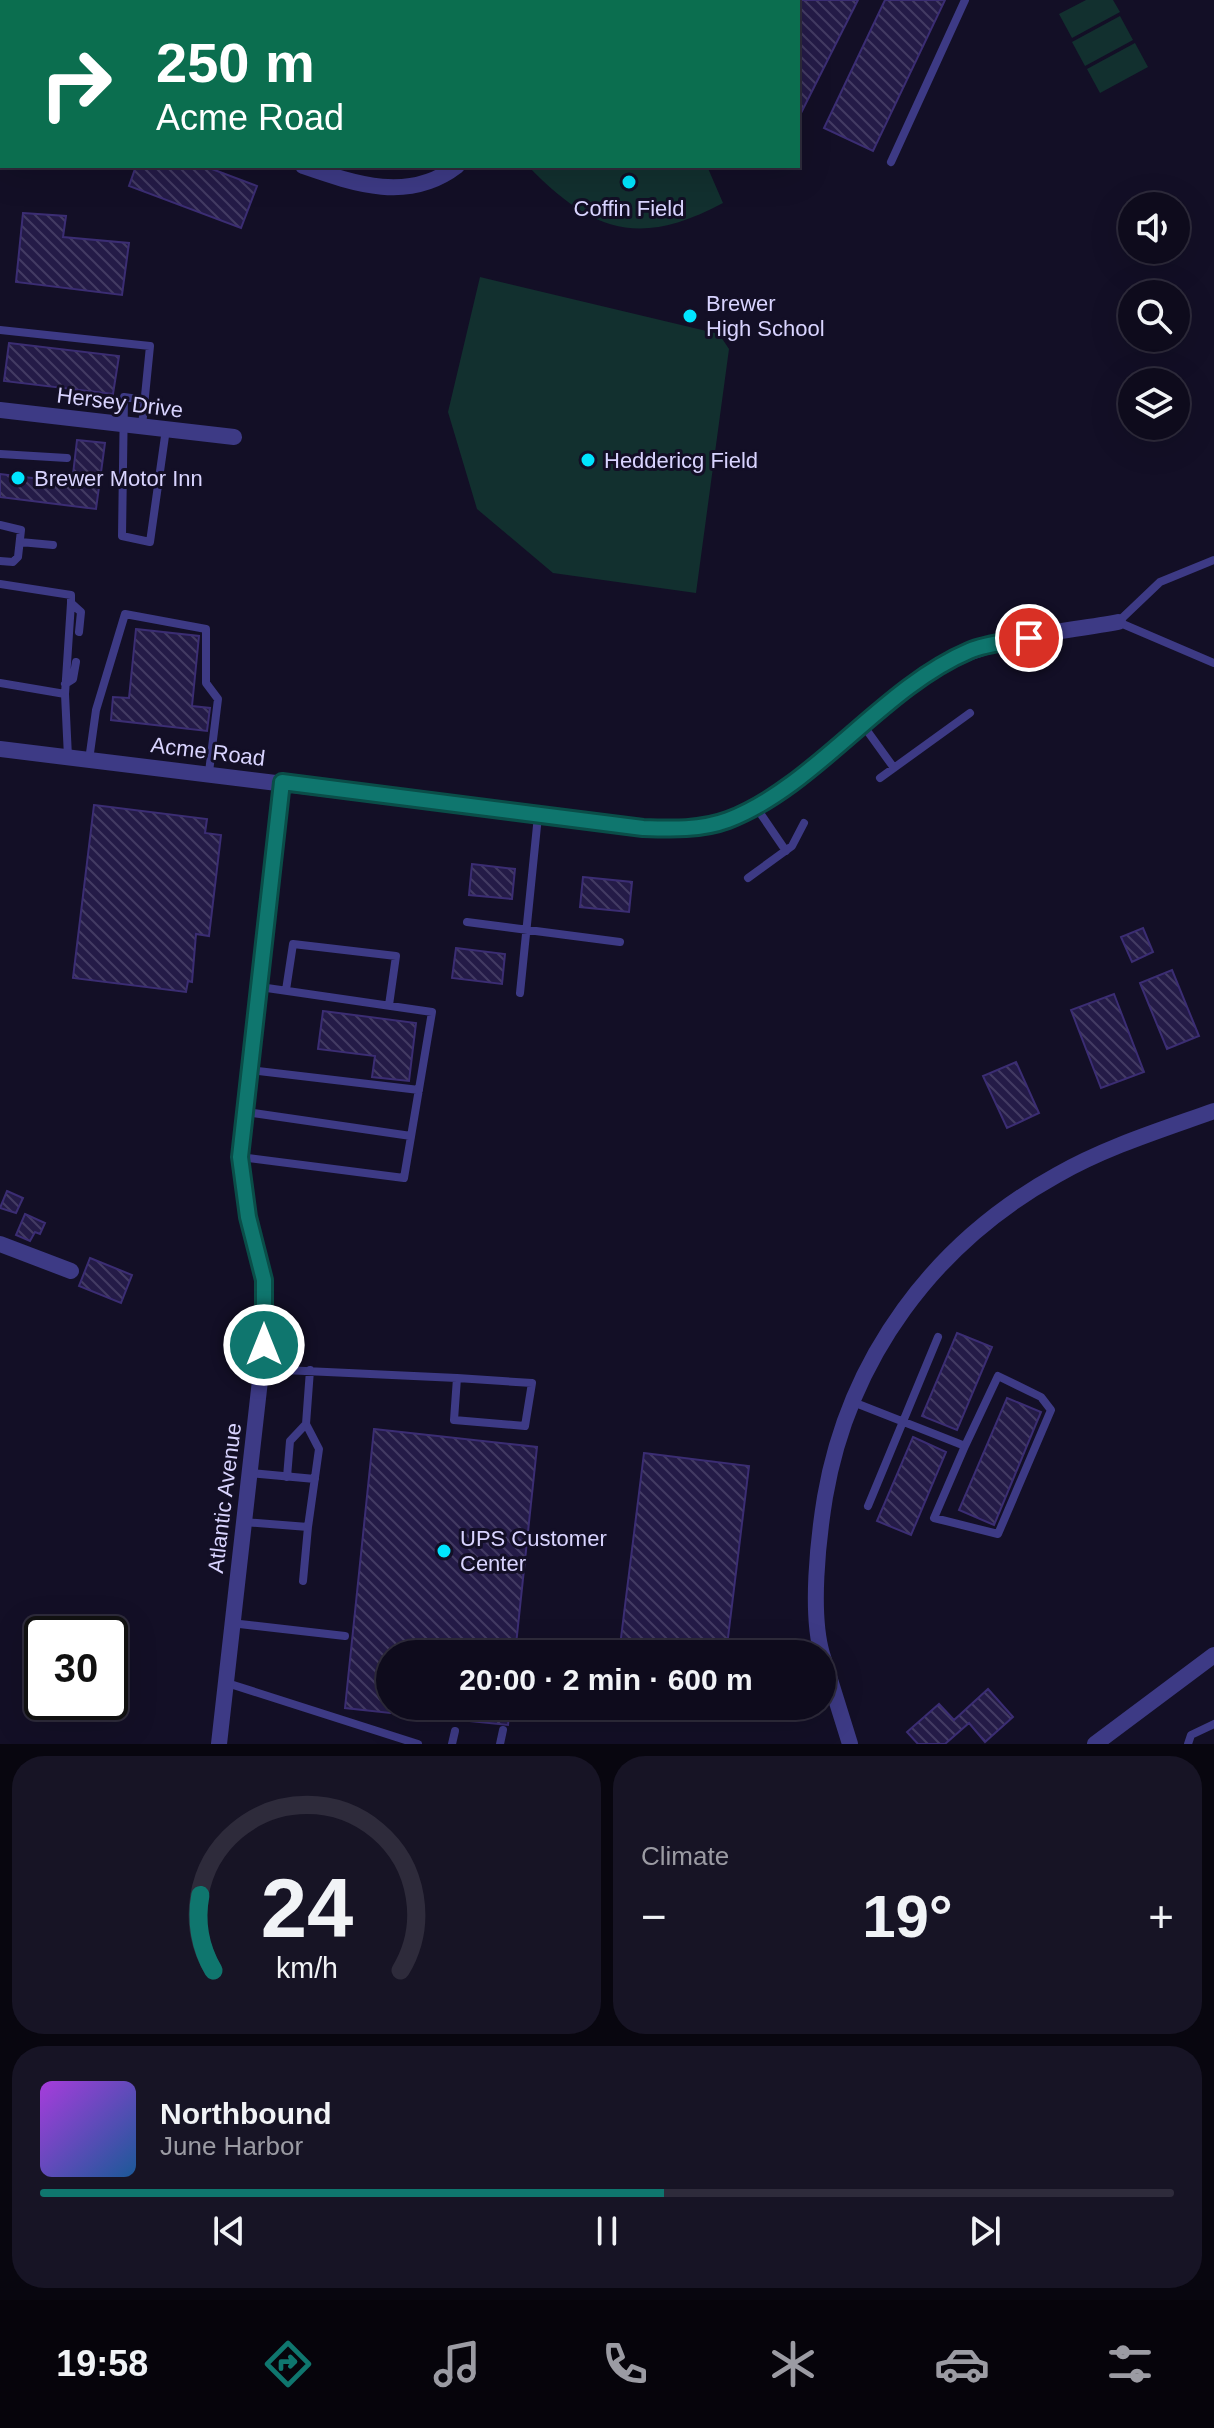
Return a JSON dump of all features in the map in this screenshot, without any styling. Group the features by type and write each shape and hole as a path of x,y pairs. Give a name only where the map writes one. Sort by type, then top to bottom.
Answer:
{"street":[{"path":"309,168 345,181 379,188 437,181 454,168"},
{"name":"Hersey Drive","path":"0,410 234,437"},
{"name":"Acme Road","path":"0,749 209,772 643,828 688,829 726,821 756,807 937,668 971,650 1118,622"},
{"name":"Atlantic Avenue","path":"219,1744 261,1369 264,1280 248,1217 240,1157 282,782"},
{"path":"821,1640 817,1585 819,1532 830,1470 852,1401 901,1311 926,1278 971,1232 1005,1206 1058,1174 1109,1149 1214,1111"},
{"path":"0,1244 71,1271"},
{"path":"1095,1744 1214,1655"},
{"path":"836,1699 850,1744"}],"lane":[{"path":"891,162 965,0"},
{"path":"0,330 150,346 142,426"},
{"path":"145,400 124,397 121,424 122,536 150,542 166,429"},
{"path":"0,454 67,458"},
{"path":"0,525 21,530 18,557 13,562 0,561"},
{"path":"20,542 53,545"},
{"path":"1214,560 1160,582 1118,622 1214,663"},
{"path":"0,584 71,595 65,689 68,757"},
{"path":"71,603 81,612 79,632"},
{"path":"89,760 96,710 125,614 206,629 206,683 218,699 209,772"},
{"path":"65,689 73,679 76,662"},
{"path":"0,683 65,689"},
{"path":"880,778 970,713"},
{"path":"863,725 894,768"},
{"path":"756,807 786,851"},
{"path":"520,993 538,815"},
{"path":"748,878 786,851 804,823"},
{"path":"467,922 620,942"},
{"path":"286,990 293,944 396,956 389,1005"},
{"path":"240,1157 404,1178 432,1012 259,987"},
{"path":"250,1070 419,1090"},
{"path":"245,1112 411,1136"},
{"path":"868,1506 938,1337"},
{"path":"261,1369 310,1370 457,1378 532,1383 525,1426 454,1420 457,1378"},
{"path":"303,1581 319,1449 306,1424 310,1370"},
{"path":"998,1376 1041,1397 1051,1410 998,1534 934,1518 965,1446 998,1376"},
{"path":"852,1401 965,1446"},
{"path":"287,1477 290,1441 306,1424"},
{"path":"249,1473 315,1479"},
{"path":"243,1522 308,1527"},
{"path":"231,1623 345,1636"},
{"path":"227,1683 418,1744"},
{"path":"1188,1744 1191,1735 1214,1724"},
{"path":"500,1744 503,1730"},
{"path":"452,1744 455,1731"}],"green space":[{"path":"1086,0 1113,0 1120,12 1072,38 1059,14"},
{"path":"1120,16 1133,40 1085,66 1072,42"},
{"path":"1135,43 1148,67 1100,93 1087,69"},
{"name":"Coffin Field","path":"530,168 708,168 723,203 666,225 641,228 618,226 596,219 551,188"},
{"name":"Heddericg Field","path":"480,277 719,334 729,349 696,593 553,573 477,509 448,412"}],"building":[{"path":"800,0 858,0 800,115"},
{"path":"885,0 945,0 873,151 824,128"},
{"path":"135,168 209,168 257,186 241,228 129,186"},
{"path":"23,213 66,216 63,237 129,243 122,295 16,282"},
{"path":"9,343 119,356 113,394 4,381"},
{"name":"Brewer Motor Inn","path":"77,440 105,443 96,509 0,497 0,474 72,483"},
{"path":"136,629 199,636 192,706 210,708 207,731 111,720 113,697 129,698"},
{"path":"94,805 207,819 205,833 221,835 209,936 196,934 192,982 188,981 186,992 73,978"},
{"path":"472,864 515,869 512,899 469,895"},
{"path":"583,877 632,882 629,912 580,907"},
{"path":"1143,928 1153,952 1132,962 1121,937"},
{"path":"456,948 505,954 502,984 452,978"},
{"path":"1172,970 1199,1036 1167,1049 1140,983"},
{"path":"1114,994 1144,1072 1101,1088 1071,1010"},
{"path":"323,1011 416,1023 409,1081 372,1077 375,1056 318,1049"},
{"path":"1016,1062 1039,1113 1007,1128 983,1076"},
{"path":"7,1191 23,1198 16,1213 0,1208"},
{"path":"25,1214 45,1223 40,1234 35,1232 30,1241 16,1235"},
{"path":"90,1258 132,1275 121,1303 79,1286"},
{"path":"957,1333 992,1347 957,1430 922,1416"},
{"path":"1007,1398 1041,1412 994,1525 959,1510"},
{"name":"UPS Customer Center","path":"374,1429 537,1447 516,1640 376,1640 376,1711 345,1708"},
{"path":"913,1437 946,1452 911,1535 877,1521"},
{"path":"644,1453 749,1466 728,1640 621,1640"},
{"path":"988,1689 1013,1717 985,1742 969,1723 945,1744 918,1744 907,1732 939,1704 954,1720"},
{"path":"459,1720 509,1720 508,1725"}],"place":[{"name":"Coffin Field","path":"629,182"},
{"name":"Brewer High School","path":"690,316"},
{"name":"Heddericg Field","path":"588,460"},
{"name":"Brewer Motor Inn","path":"18,478"},
{"name":"UPS Customer Center","path":"444,1551"}],"route":[{"path":"264,1345 264,1280 248,1217 240,1157 282,782 643,828 688,829 726,821 760,805 937,668 971,650 1029,638"}]}
